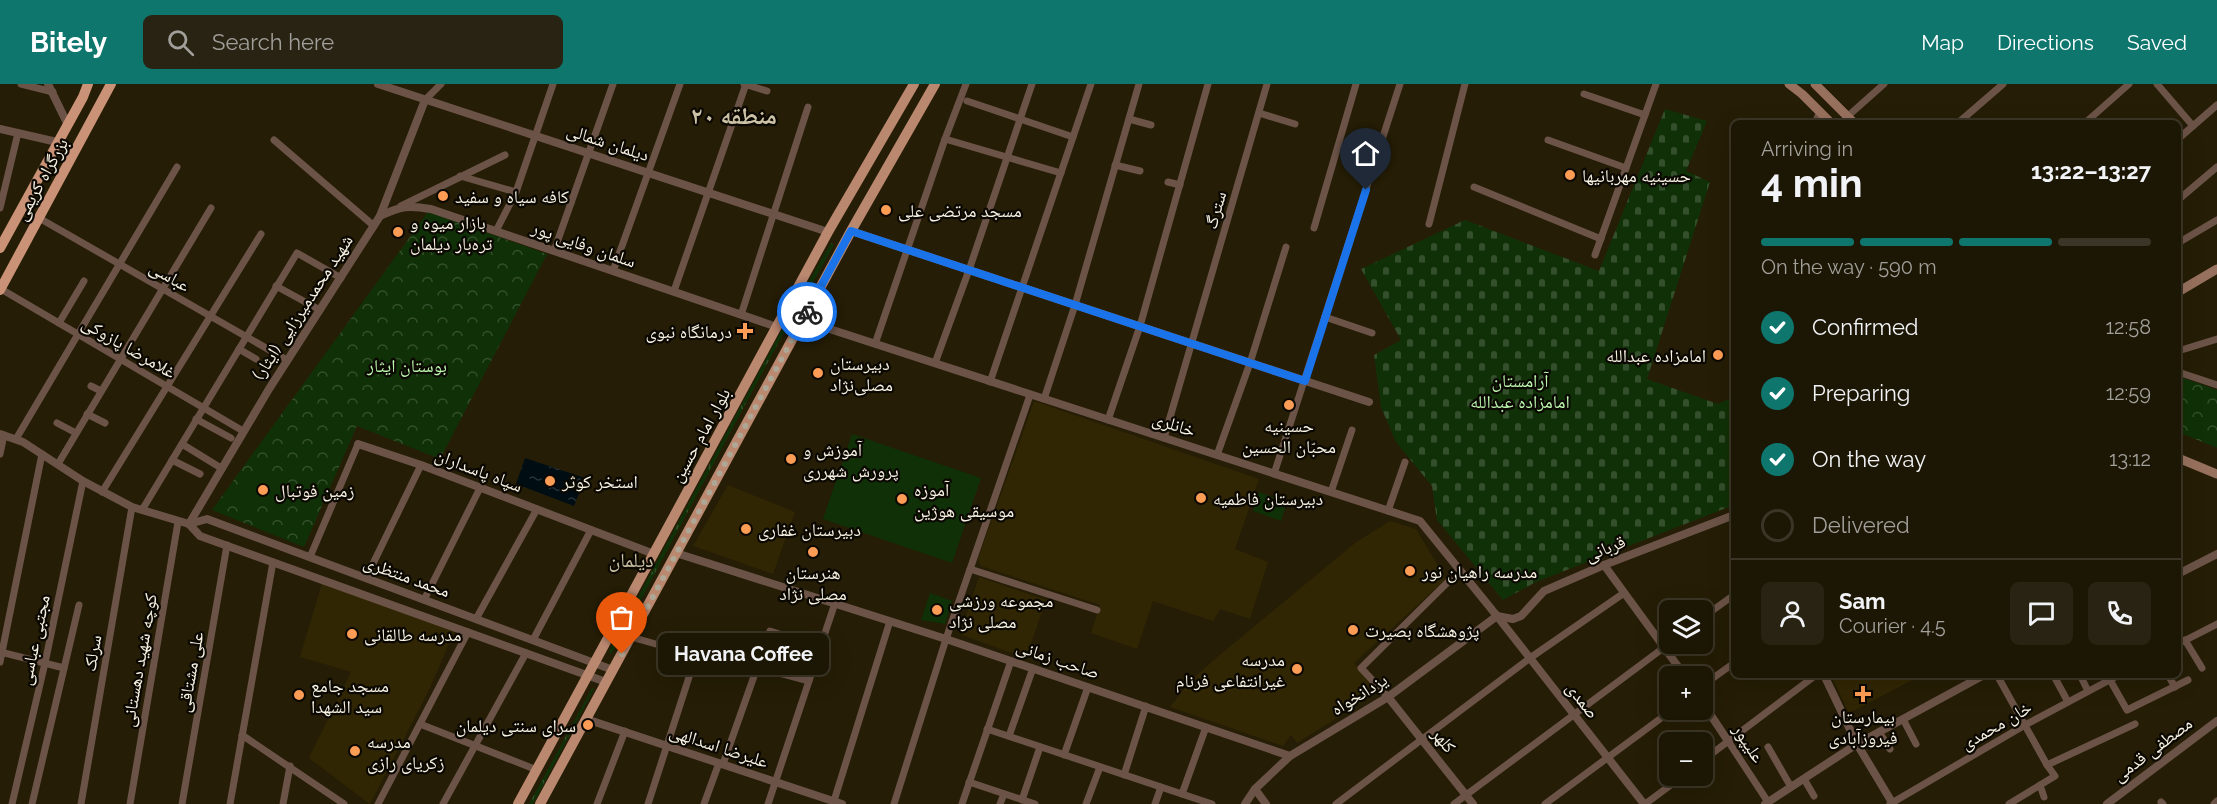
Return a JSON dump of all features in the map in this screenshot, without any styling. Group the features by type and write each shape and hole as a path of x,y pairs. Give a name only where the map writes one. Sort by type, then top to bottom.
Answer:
{"highway":[{"name":"بزرگراه کریمی","path":"0,248 88,84"},
{"name":"بزرگراه کریمی","path":"0,289 111,84"}],"main road":[{"name":"بلوار امام حسین","path":"518,804 828,231 914,84"},
{"name":"بلوار امام حسین","path":"540,804 802,320 935,84"},
{"path":"1789,84 1829,120"},
{"path":"1815,84 1851,120"},
{"path":"2181,290 2217,269"},
{"path":"2181,459 2217,474"}],"street":[{"path":"21,84 50,88 67,123"},
{"name":"دیلمان شمالی","path":"378,84 535,136 590,149 648,173 828,231"},
{"path":"425,100 441,84"},
{"path":"496,231 516,192 553,84"},
{"path":"554,251 613,84"},
{"path":"613,271 680,84"},
{"path":"674,291 746,84 767,91"},
{"path":"875,344 966,84"},
{"path":"935,363 1032,84"},
{"path":"990,382 1091,84"},
{"path":"1044,399 1075,305 1139,84"},
{"path":"1108,420 1140,326 1208,84"},
{"name":"سترگ","path":"1192,344 1259,113 1265,84"},
{"path":"1314,228 1356,84"},
{"path":"1274,474 1400,84"},
{"path":"1430,224 1465,84"},
{"path":"1595,255 1656,84"},
{"path":"1851,120 1884,84"},
{"path":"1961,120 2002,84"},
{"path":"2088,120 2128,84"},
{"path":"2157,84 2193,126"},
{"path":"1584,94 1645,115"},
{"name":"شهید محمدمیرزایی (ایثار)","path":"189,524 287,360 380,216 425,100"},
{"path":"967,101 1073,137"},
{"path":"2181,136 2217,105"},
{"path":"741,315 808,107"},
{"path":"1816,120 1820,111"},
{"path":"1259,113 1295,124"},
{"path":"1129,119 1152,125"},
{"path":"0,129 57,142"},
{"path":"0,208 18,133"},
{"path":"945,139 1061,173"},
{"path":"274,140 374,226"},
{"path":"1548,140 1626,168"},
{"path":"380,216 505,155"},
{"path":"1116,165 1140,171"},
{"path":"16,439 177,166"},
{"path":"2181,198 2217,168"},
{"path":"460,176 516,192"},
{"path":"1168,182 1180,185"},
{"path":"1474,187 1601,239"},
{"path":"554,198 571,203"},
{"name":"سلمان وفایی پور","path":"401,206 431,209 777,327"},
{"path":"58,464 211,208"},
{"name":"عباسی","path":"39,218 287,360"},
{"path":"2181,241 2217,220"},
{"path":"851,231 1369,402"},
{"path":"102,492 261,234"},
{"path":"1218,456 1286,248"},
{"path":"142,510 297,253 341,278"},
{"path":"59,323 84,281"},
{"path":"276,286 320,310"},
{"name":"غلامرضا پازوکی","path":"0,289 243,431"},
{"path":"1325,317 1372,333"},
{"name":"خانلری","path":"802,320 1420,521 1497,616"},
{"path":"2181,350 2217,339"},
{"path":"1164,438 1192,344"},
{"path":"239,349 256,359"},
{"path":"2181,373 2217,385"},
{"path":"91,386 101,391"},
{"path":"894,804 946,639 1030,395"},
{"path":"87,414 105,423"},
{"path":"196,419 231,438"},
{"path":"57,423 76,433"},
{"path":"1331,492 1352,430"},
{"path":"0,454 2,434"},
{"name":"محمد منتظری","path":"2,434 16,439 83,481 132,507 189,524 207,519 613,670"},
{"path":"182,444 221,468"},
{"path":"310,557 358,444"},
{"name":"سپاه پاسداران","path":"358,444 421,465 654,554"},
{"path":"0,662 42,454"},
{"path":"172,460 200,474"},
{"path":"1388,511 1405,462"},
{"path":"366,578 421,465"},
{"name":"مجتبی عباسی","path":"12,804 45,663 83,481"},
{"path":"424,600 480,488"},
{"name":"سرلک","path":"81,804 132,507"},
{"path":"476,620 537,509"},
{"name":"قربانی","path":"1497,616 1514,619 1521,616 1544,591 1731,515"},
{"name":"کوچه شهید دهستانی","path":"130,804 178,522"},
{"name":"محمد منتظری","path":"189,524 200,536 606,682"},
{"path":"533,640 591,530"},
{"name":"علی مشتاقی","path":"182,804 226,545"},
{"name":"صاحب زمانی","path":"676,554 946,639 1290,756"},
{"path":"2181,572 2217,554"},
{"path":"230,804 273,562"},
{"path":"1604,565 1659,635"},
{"path":"970,569 1097,610"},
{"path":"1388,697 1361,668 1450,580"},
{"path":"1336,804 1530,658 1624,593"},
{"path":"1713,610 1731,597"},
{"path":"768,804 835,603"},
{"path":"32,804 79,605"},
{"name":"صمدی","path":"1497,616 1644,804"},
{"name":"یزدانخواه","path":"1245,804 1255,789 1290,756 1388,697 1497,616"},
{"path":"836,803 890,621"},
{"path":"2202,668 2181,642 2217,624"},
{"path":"704,804 770,631 819,647"},
{"path":"378,804 468,632"},
{"path":"631,637 718,665"},
{"path":"555,663 561,651"},
{"path":"1454,804 1659,651"},
{"path":"1,652 64,668"},
{"path":"443,804 526,653"},
{"path":"648,804 691,671 691,658"},
{"path":"962,804 1011,661"},
{"path":"1713,679 1731,665"},
{"path":"757,667 809,681"},
{"path":"1009,736 1033,668"},
{"path":"1713,752 1812,678"},
{"path":"1825,678 1857,744 1891,804"},
{"path":"1767,803 1857,744 1978,678"},
{"path":"2000,678 2055,776 2009,804"},
{"path":"2055,678 2068,702"},
{"path":"2081,678 2088,692"},
{"name":"خان محمدی","path":"1891,804 2025,725 2114,678"},
{"path":"2170,678 2175,687"},
{"path":"2110,680 2127,710 2188,680"},
{"path":"1064,754 1088,687"},
{"name":"کلهر","path":"1388,697 1473,804"},
{"path":"1124,775 1146,706"},
{"name":"علیپور","path":"1713,718 1767,803"},
{"name":"علیرضا اسدالهی","path":"586,719 836,803"},
{"path":"1903,719 1916,744"},
{"path":"1545,804 1659,720"},
{"name":"مصطفی قدمی","path":"2107,804 2217,721"},
{"path":"420,724 537,770"},
{"path":"2047,765 2135,724"},
{"path":"1182,794 1206,727"},
{"path":"987,729 1212,804"},
{"path":"597,804 625,731"},
{"path":"1879,732 1890,749"},
{"path":"242,735 290,766 333,800 344,804"},
{"path":"1022,800 1041,747"},
{"path":"1768,747 1791,787"},
{"path":"283,804 290,766"},
{"path":"1086,804 1100,766"},
{"path":"1804,779 1814,796"},
{"path":"969,782 1035,804"},
{"path":"2040,785 2044,797"},
{"path":"1644,804 1669,786"},
{"path":"1155,804 1161,787"},
{"path":"1255,789 1266,804"},
{"path":"1000,804 1004,794"}],"shaded area":[{"path":"1034,401 1259,479 1235,549 1268,562 1250,619 1220,609 1213,621 1153,601 1137,649 1091,633 1100,605 981,566 978,559"},
{"name":"دبیرستان غفاری","path":"728,485 795,512 773,574 693,546"},
{"path":"1390,521 1416,529 1446,579 1354,663 1378,692 1297,743 1291,735 1283,746 1170,707 1190,681 1221,654 1355,543"},
{"path":"979,577 1046,600 1026,658 962,635 961,630"},
{"path":"322,583 456,628 428,692 370,804 309,758 351,672 300,657"},
{"name":"بیمارستان فیروزآبادی","path":"1832,678 1916,678 1849,713"}],"green space":[{"name":"آرامستان امامزاده عبدالله","path":"1665,109 1707,121 1686,171 1710,182 1647,379 1718,404 1731,398 1731,506 1536,582 1503,600 1437,520 1432,486 1396,442 1381,407 1374,355 1401,340 1361,269 1465,220 1599,271"},
{"name":"بوستان ایثار","path":"428,212 547,254 440,459 357,426 304,547 212,510"},
{"path":"831,243 834,245 781,338 622,635 610,653 609,651 793,309"},
{"path":"2181,377 2217,390 2217,448 2181,433"},
{"name":"آموزه موسیقی هوژین","path":"852,434 981,478 952,563 823,519"},
{"name":"زمین فوتبال","path":"252,471 286,483 277,509 240,497"},
{"path":"1259,492 1287,503 1281,521 1253,511"},
{"name":"مجموعه ورزشی مصلی نژاد","path":"930,593 952,601 945,624 921,620"},
{"path":"592,688 594,689 533,804 529,804"}],"water":[{"name":"استخر کوثر","path":"525,458 585,478 574,506 516,484"}],"way so far":[{"path":"622,654 807,312"}],"place":[{"name":"حسینیه مهربانیها","path":"1570,175"},
{"name":"کافه سیاه و سفید","path":"443,196"},
{"name":"مسجد مرتضی علی","path":"886,210"},
{"name":"بازار میوه و تره‌بار دیلمان","path":"398,232"},
{"name":"درمانگاه نبوی","path":"745,331"},
{"name":"امامزاده عبدالله","path":"1718,355"},
{"name":"دبیرستان مصلی‌نژاد","path":"818,373"},
{"name":"حسینیه محبّان الحسین","path":"1289,405"},
{"name":"آموزش و پرورش شهرری","path":"791,459"},
{"name":"استخر کوثر","path":"550,481"},
{"name":"زمین فوتبال","path":"263,490"},
{"name":"دبیرستان فاطمیه","path":"1201,498"},
{"name":"آموزه موسیقی هوژین","path":"902,499"},
{"name":"دبیرستان غفاری","path":"746,529"},
{"name":"هنرستان مصلی نژاد","path":"813,552"},
{"name":"مدرسه راهیان نور","path":"1410,571"},
{"name":"مجموعه ورزشی مصلی نژاد","path":"937,610"},
{"name":"پژوهشگاه بصیرت","path":"1353,630"},
{"name":"مدرسه طالقانی","path":"352,634"},
{"name":"Havana Coffee","path":"622,654"},
{"name":"مدرسه غیرانتفاعی فرنام","path":"1297,669"},
{"name":"بیمارستان فیروزآبادی","path":"1863,694"},
{"name":"مسجد جامع سید الشهدا","path":"299,695"},
{"name":"سرای سنتی دیلمان","path":"588,725"},
{"name":"مدرسه زکریای رازی","path":"355,751"}],"district":[{"name":"منطقه ۲۰","path":"734,115"},
{"name":"دیلمان","path":"631,560"}],"route":[{"path":"807,312 851,231 1305,381 1366,190"}]}
